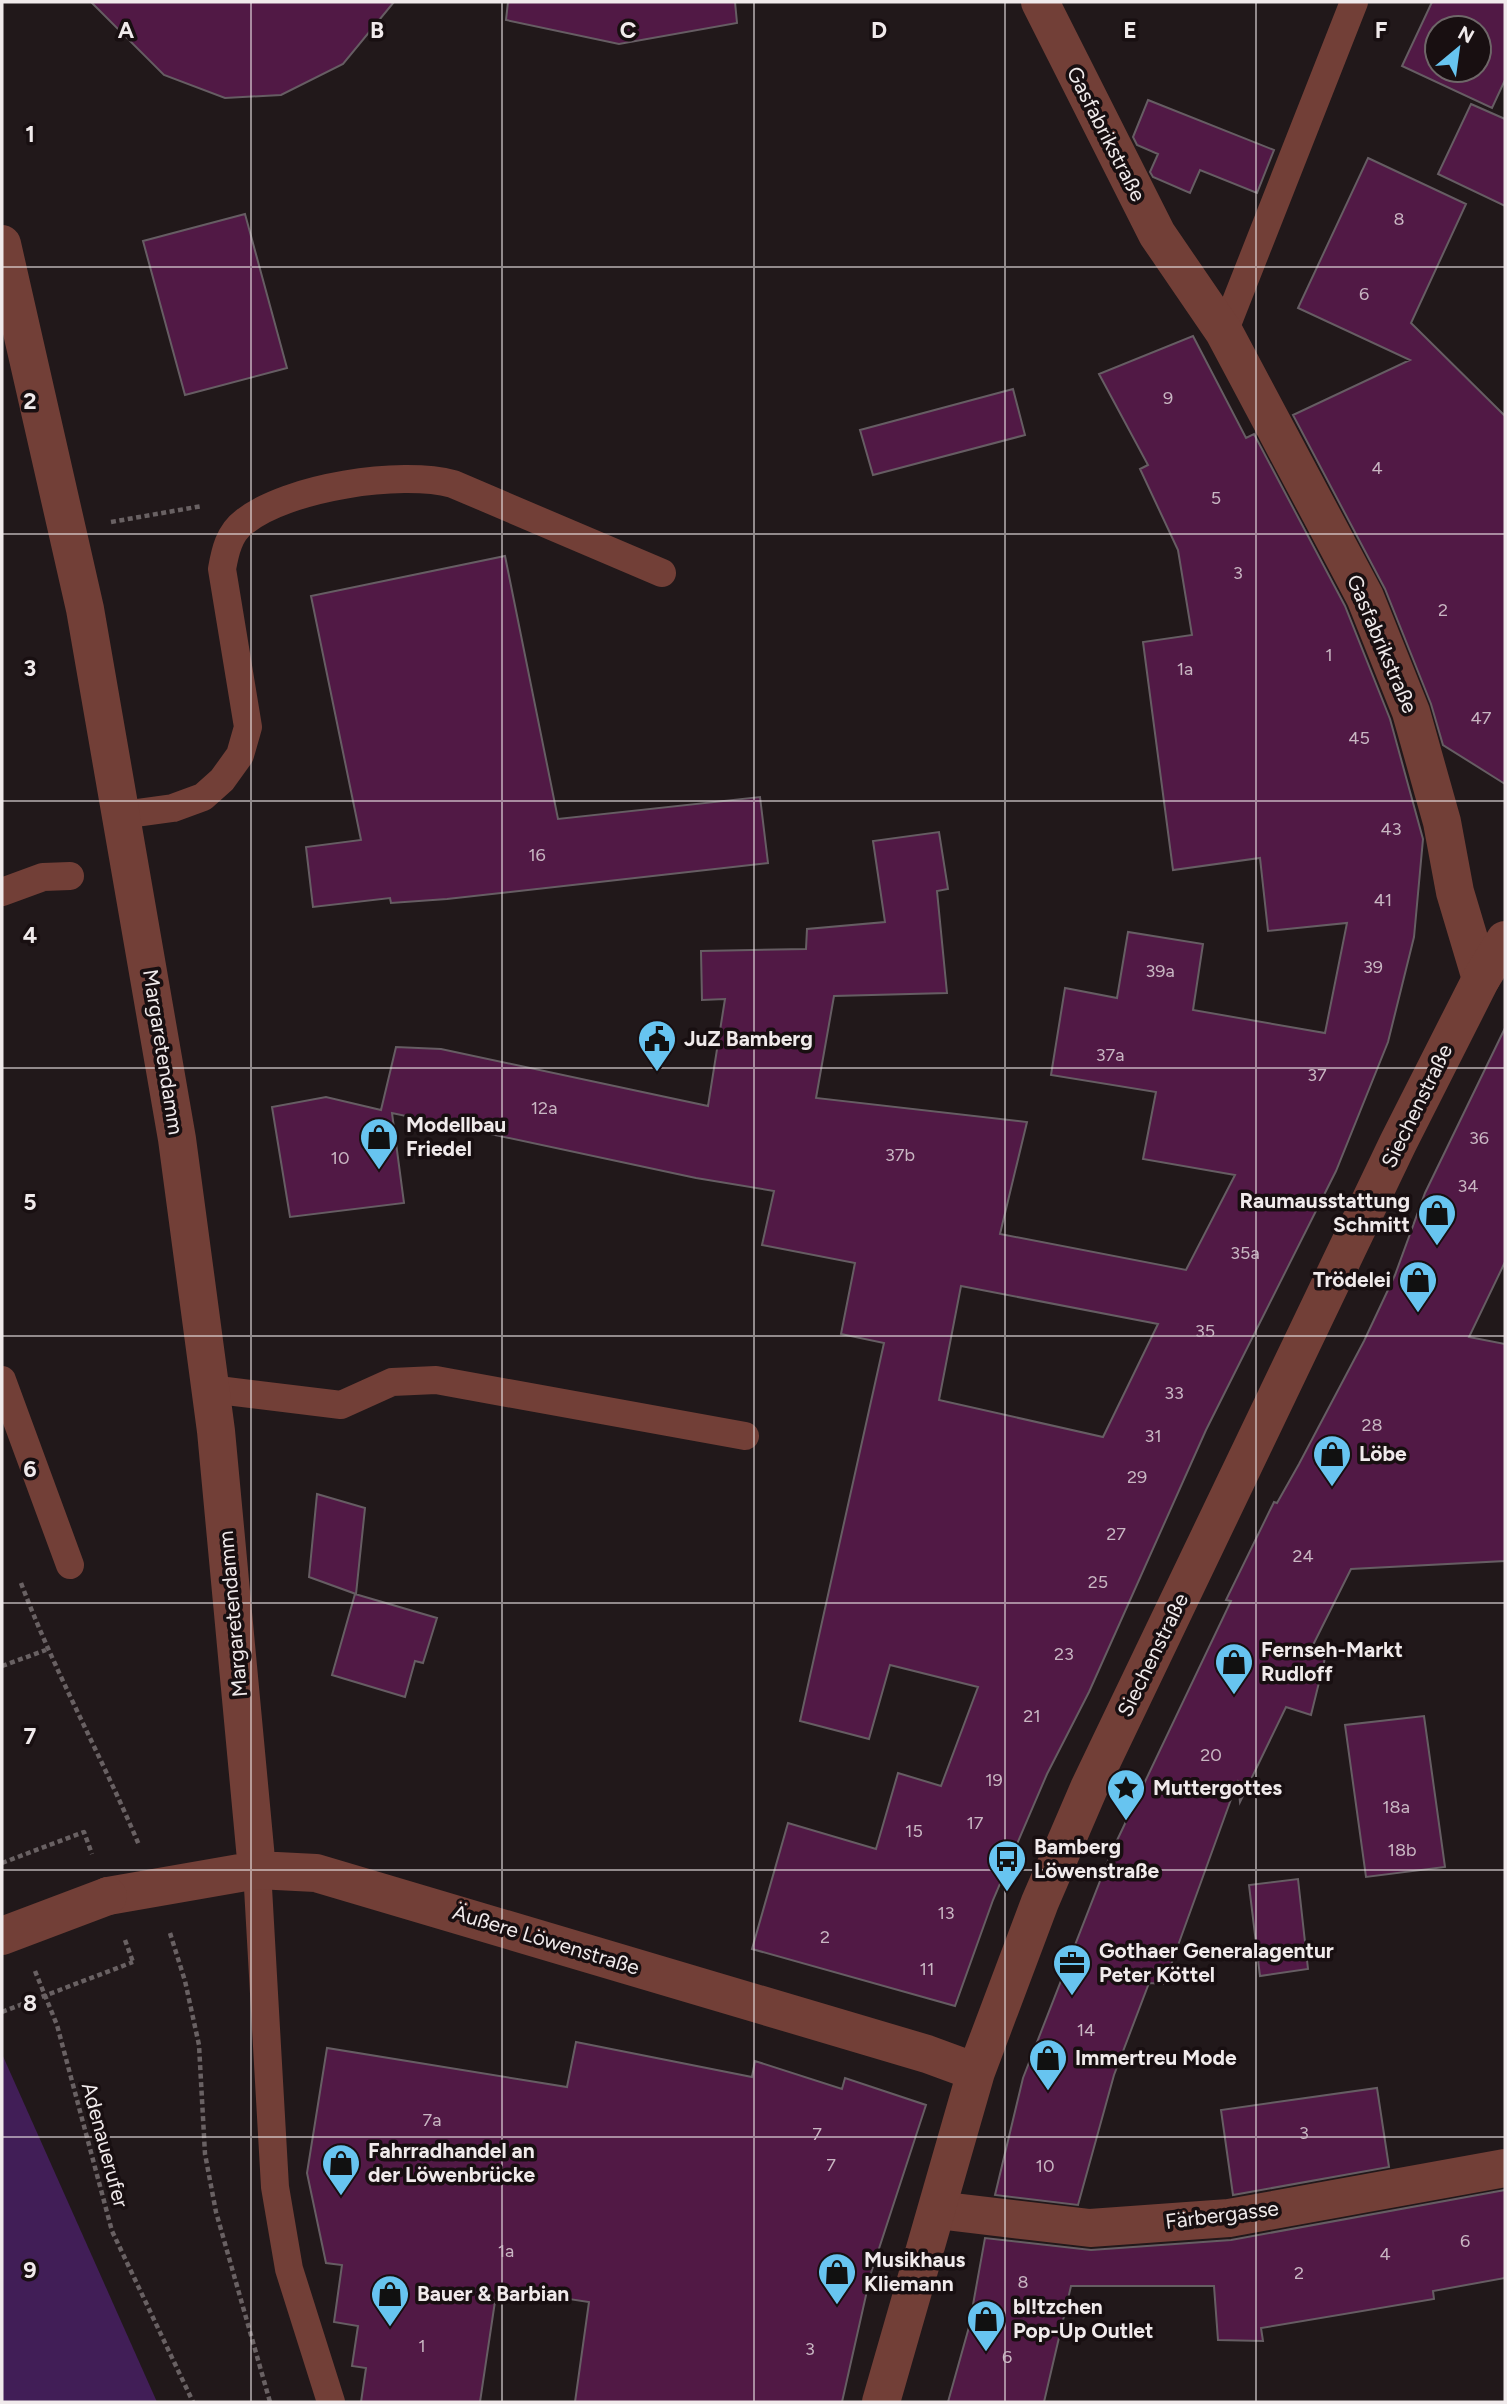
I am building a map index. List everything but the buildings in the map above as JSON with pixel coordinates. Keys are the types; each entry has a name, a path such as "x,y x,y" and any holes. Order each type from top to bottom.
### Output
{"street":[{"name":"Gasfabrikstraße","path":"1040,2 1157,234 1224,332 1366,597 1411,712 1442,822 1455,892 1481,979"},
{"name":"Margaretendamm","path":"2,244 69,530 122,815 177,1139 210,1389 257,1870"},
{"name":"Siechenstraße","path":"881,2402 976,2072 1040,1902 1089,1788 1398,1143 1481,979 1505,940"},
{"name":"Äußere Löwenstraße","path":"2,1936 108,1896 257,1870 316,1873 348,1880 927,2054 976,2072"},
{"name":"Färbergasse","path":"937,2210 1090,2228 1229,2218 1505,2168"}],"lane":[{"path":"1224,332 1354,2"},
{"path":"122,815 173,808 203,797 222,780 240,755 248,727 222,569 225,547 243,522 279,503 315,492 390,480 432,479 453,484 662,573"},
{"path":"2,892 43,877 70,876"},
{"path":"2,1380 70,1565"},
{"path":"210,1389 341,1405 393,1382 436,1380 745,1436"},
{"path":"257,1870 275,2187 289,2269 331,2402"}],"path":[{"path":"150,514 197,504"},
{"path":"22,1583 46,1650 108,1772 156,1887 185,1981 199,2045 205,2154 216,2212 270,2402"},
{"path":"2,1666 46,1650"},
{"path":"2,1863 84,1832"},
{"path":"2,2012 133,1962"},
{"name":"Adenauerufer","path":"32,1964 57,2025 112,2231 193,2402"}],"shaded area":[{"path":"2,2054 157,2402 2,2402"}],"place":[{"name":"JuZ Bamberg","path":"657,1073"},
{"name":"Modellbau Friedel","path":"379,1171"},
{"name":"Raumausstattung Schmitt","path":"1437,1247"},
{"name":"Trödelei","path":"1418,1314"},
{"name":"Löbe","path":"1332,1488"},
{"name":"Fernseh-Markt Rudloff","path":"1234,1696"},
{"name":"Muttergottes","path":"1126,1822"},
{"name":"Bamberg Löwenstraße","path":"1007,1893"},
{"name":"Gothaer Generalagentur Peter Köttel","path":"1072,1997"},
{"name":"Immertreu Mode","path":"1048,2092"},
{"name":"Fahrradhandel an der Löwenbrücke","path":"341,2197"},
{"name":"Musikhaus Kliemann","path":"837,2306"},
{"name":"Bauer & Barbian","path":"390,2328"},
{"name":"bl!tzchen Pop-Up Outlet","path":"986,2353"}]}
